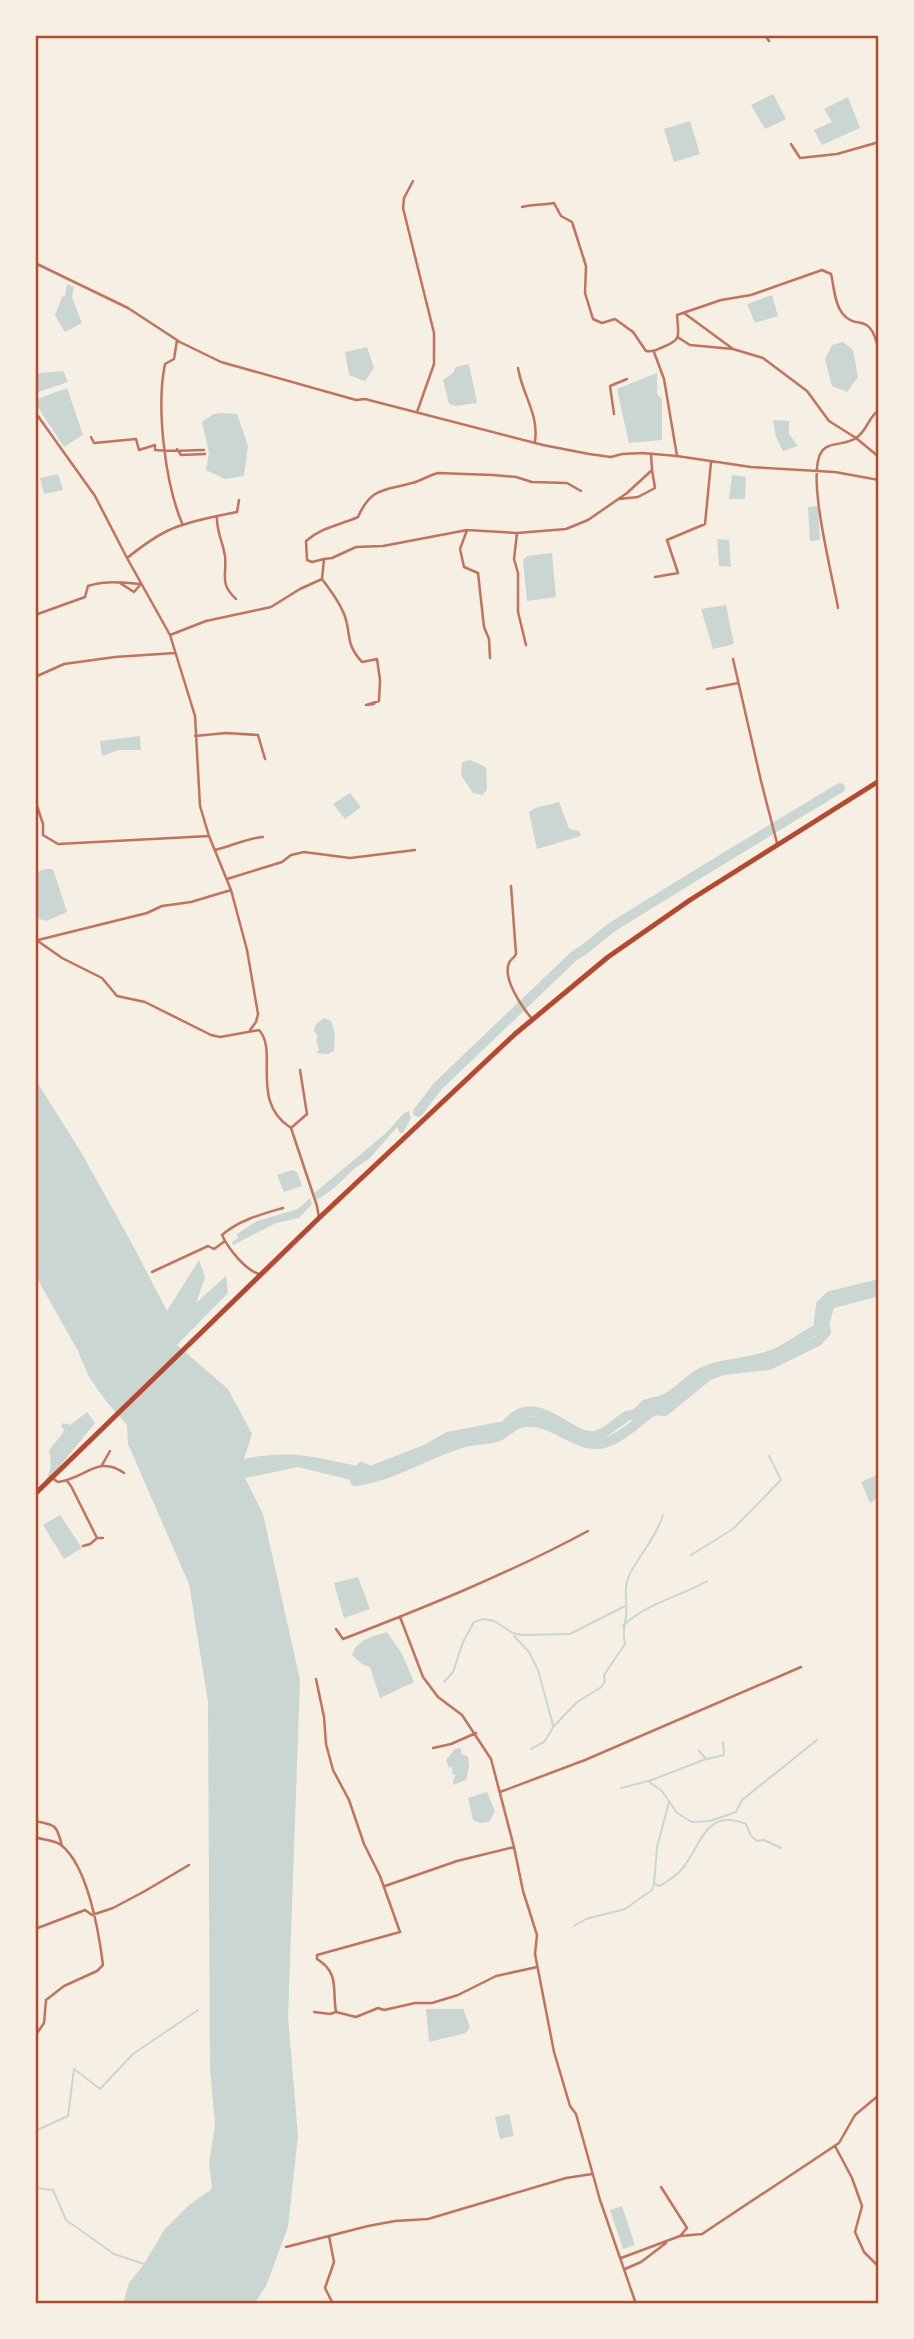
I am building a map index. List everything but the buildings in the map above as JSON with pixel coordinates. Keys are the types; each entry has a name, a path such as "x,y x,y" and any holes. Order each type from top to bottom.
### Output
{"highway":[{"path":"35,1494 319,1218 532,1019 608,957 690,900 879,781"}],"street":[{"path":"761,35 769,41"},
{"path":"791,144 800,158 837,154 879,142"},
{"path":"413,181 404,198 403,208 434,333 434,364 418,412"},
{"path":"522,207 554,203 561,216 572,222 586,266 585,293 593,319 602,323 615,319 633,332 642,348 654,352 676,343 677,315 721,300 751,295 822,270 831,274 845,316 867,324 874,330 879,351"},
{"path":"35,263 128,308 177,340 221,362 356,400 365,399 535,443 611,457 622,454 677,456 751,467 835,472 879,480"},
{"path":"684,313 733,349"},
{"path":"678,337 690,345 733,349 763,358 807,391 829,421 879,457"},
{"path":"177,340 174,359 165,364 162,381 169,477 182,523"},
{"path":"654,352 664,379 677,456"},
{"path":"518,368 520,383 537,426 535,443"},
{"path":"614,414 610,386 627,379"},
{"path":"838,608 824,542 815,471 820,453 826,447 840,445 856,438 868,426 872,415 879,410"},
{"path":"35,412 95,496 170,635 195,716 200,806 231,890 247,950 257,1003 256,1022 250,1030"},
{"path":"91,438 94,443 136,439 139,450 155,445 155,450 177,449 181,454 205,452"},
{"path":"618,499 638,497 655,488 651,454"},
{"path":"655,577 678,573 667,540 705,524 711,461"},
{"path":"581,491 567,483 438,473 371,495 358,517 330,526 306,541 307,559 312,562 332,558 356,547 430,539 467,530 517,533 566,529 588,520 652,470"},
{"path":"127,558 153,537 182,523 237,512 239,500"},
{"path":"217,516 225,558 223,576 227,592 236,600"},
{"path":"467,530 460,549 464,567 478,573 490,658"},
{"path":"517,533 514,559 518,573 517,612 526,645"},
{"path":"324,559 322,579 346,617 349,645 362,662 377,659 379,701 366,705 374,704"},
{"path":"170,635 206,621 271,607 322,579"},
{"path":"35,615 85,597 88,586 98,583 141,584"},
{"path":"120,583 134,592 141,584"},
{"path":"35,677 64,664 175,653"},
{"path":"733,659 778,845"},
{"path":"707,689 738,683"},
{"path":"195,736 226,733 258,735 265,759"},
{"path":"35,800 43,824 43,835 58,844 209,836"},
{"path":"215,850 248,838 263,837"},
{"path":"226,878 282,862 291,855 304,852 350,858 415,850"},
{"path":"511,886 516,953 508,970 516,998 532,1019"},
{"path":"36,939 231,890"},
{"path":"36,939 62,958 102,978 117,996 145,1002 211,1035 220,1037 259,1030 263,1035 267,1085 272,1107 277,1117 290,1128 319,1218"},
{"path":"290,1128 307,1114 300,1070"},
{"path":"262,1275 252,1272 222,1235 230,1227 283,1208"},
{"path":"152,1272 208,1246 214,1249 225,1241"},
{"path":"102,1465 105,1455 110,1451"},
{"path":"52,1478 58,1482 67,1481 102,1465 114,1465 124,1473"},
{"path":"67,1481 97,1538"},
{"path":"336,1629 343,1639 400,1617 568,1543 588,1531"},
{"path":"83,1546 97,1538 103,1538"},
{"path":"400,1617 423,1677 438,1696 462,1715 491,1759 523,1891 537,1935 535,1954 554,2052 636,2304"},
{"path":"500,1792 585,1760 801,1667"},
{"path":"316,1679 324,1717 326,1744 333,1770 349,1800 400,1932 317,1955 317,1959 327,1968 336,1985 336,2012"},
{"path":"433,1748 451,1744 476,1733"},
{"path":"35,1821 53,1825 59,1830 62,1846 88,1889 103,1965 97,1972 64,1986 46,2000 44,2023 37,2033"},
{"path":"35,1837 62,1846"},
{"path":"384,1886 457,1861 514,1847"},
{"path":"35,1929 85,1910 94,1914 113,1908 189,1865"},
{"path":"314,2012 336,2012 356,2017 378,2008 384,2010 415,2003 432,2003 458,1995 496,1976 537,1967"},
{"path":"621,2258 680,2236 702,2234 839,2143 855,2115 879,2095"},
{"path":"835,2146 852,2178 862,2206 855,2232 864,2252 879,2267"},
{"path":"286,2247 395,2221 428,2219 556,2180 592,2174"},
{"path":"662,2187 687,2228 680,2236"},
{"path":"329,2236 334,2262 326,2288 333,2304"},
{"path":"625,2269 641,2262 670,2240"}],"shaded area":[{"path":"773,94 786,119 765,129 751,105"},
{"path":"848,97 860,128 822,145 814,130 832,122 824,109"},
{"path":"690,121 700,154 674,162 664,129"},
{"path":"67,284 74,287 72,297 82,323 65,332 55,315 62,297 65,296"},
{"path":"772,295 778,316 755,323 747,304"},
{"path":"843,342 853,350 858,377 847,392 832,386 825,359 832,345"},
{"path":"367,347 374,368 365,381 349,375 345,352"},
{"path":"469,364 477,403 456,406 449,404 443,380 453,373 456,367"},
{"path":"63,371 68,382 35,393 35,376"},
{"path":"657,373 657,394 662,399 662,440 629,443 617,389"},
{"path":"67,388 83,435 64,447 35,400"},
{"path":"221,413 237,414 248,446 244,476 225,479 206,470 209,453 202,422"},
{"path":"773,420 789,421 789,434 798,446 783,451 776,437"},
{"path":"58,474 63,490 44,494 40,478"},
{"path":"732,475 746,477 745,499 729,499"},
{"path":"818,506 820,540 810,541 808,507"},
{"path":"717,539 729,540 731,567 719,566"},
{"path":"552,553 556,597 527,601 523,560 527,556"},
{"path":"726,605 734,644 713,649 701,609"},
{"path":"140,736 141,750 119,750 102,756 100,741"},
{"path":"470,760 486,767 487,790 482,795 473,793 461,775 462,762"},
{"path":"350,793 361,807 345,819 333,804"},
{"path":"559,802 569,829 579,831 581,836 537,849 529,812"},
{"path":"53,869 67,912 46,921 36,918 35,915 35,873"},
{"path":"324,1018 331,1021 335,1034 334,1051 328,1054 316,1053 319,1050 316,1040 318,1036 314,1030 316,1024"},
{"path":"35,1079 81,1152 167,1311 199,1260 205,1277 196,1303 226,1276 228,1293 177,1345 228,1389 252,1434 244,1459 289,1454 361,1467 355,1481 298,1467 245,1478 263,1514 300,1680 288,2017 298,2136 288,2227 266,2286 254,2304 123,2304 129,2283 164,2230 189,2205 212,2189 209,2163 215,2125 210,2067 208,1702 189,1584 128,1444 127,1425 89,1377 77,1349 35,1275"},
{"path":"409,1111 411,1118 403,1133 400,1133 397,1127 369,1159 333,1189 317,1200 312,1195 386,1133 404,1113"},
{"path":"292,1170 297,1172 302,1186 284,1192 277,1175"},
{"path":"310,1198 312,1204 299,1218 276,1223 233,1245 232,1242 238,1238 237,1234 257,1221 298,1209"},
{"path":"87,1412 95,1423 41,1489 37,1488 45,1481 49,1472 49,1451 64,1430 61,1426 63,1423 70,1425"},
{"path":"877,1475 879,1497 870,1503 861,1482"},
{"path":"60,1515 82,1548 64,1559 43,1525"},
{"path":"358,1577 370,1609 344,1618 334,1583"},
{"path":"387,1632 402,1654 414,1682 380,1698 370,1667 352,1655 362,1642"},
{"path":"461,1748 461,1754 468,1756 466,1780 453,1785 456,1775 452,1774 452,1766 449,1768 446,1760 455,1749"},
{"path":"487,1792 495,1811 489,1822 480,1823 473,1820 468,1798"},
{"path":"426,2009 463,2009 470,2027 466,2033 429,2042"},
{"path":"509,2114 514,2136 500,2139 495,2117"},
{"path":"622,2206 635,2245 623,2249 610,2210"}],"waterway":[{"path":"418,1112 438,1086 574,956 617,924 840,788"},
{"path":"879,1284 830,1296 821,1305 818,1329 790,1346 763,1358 717,1367 699,1374 670,1396 645,1405 637,1413 627,1416 600,1435 585,1435 552,1418 528,1411 517,1415 505,1426 448,1437 425,1450 371,1471 361,1467 355,1481 384,1474 465,1442 497,1437 525,1422 547,1425 588,1443 610,1441 654,1410 665,1411 709,1375 723,1370 769,1365 818,1341 826,1332 824,1324 830,1304 879,1291"},
{"path":"691,1555 733,1529 781,1480 769,1456"},
{"path":"531,1749 544,1742 554,1726 577,1702 605,1682 604,1675 625,1644 627,1581 663,1515"},
{"path":"623,1626 653,1606 707,1581"},
{"path":"444,1682 453,1672 463,1642 474,1622 484,1619 494,1621 513,1633 522,1635 570,1634 625,1606"},
{"path":"514,1636 529,1652 538,1670 553,1725"},
{"path":"621,1788 648,1781 662,1791 677,1813 692,1822 710,1821 736,1812 742,1800 817,1740"},
{"path":"707,1759 724,1755 723,1742"},
{"path":"649,1781 706,1759 699,1751"},
{"path":"574,1926 586,1919 625,1909 652,1890 657,1847 669,1802"},
{"path":"655,1884 660,1886 680,1872 706,1831 713,1824 722,1821 732,1820 746,1824 751,1836 757,1841 764,1840 781,1848"},
{"path":"35,2131 68,2116 74,2069 100,2089 133,2054 198,2010"},
{"path":"35,2188 53,2190 66,2220 114,2254 144,2264"}]}
